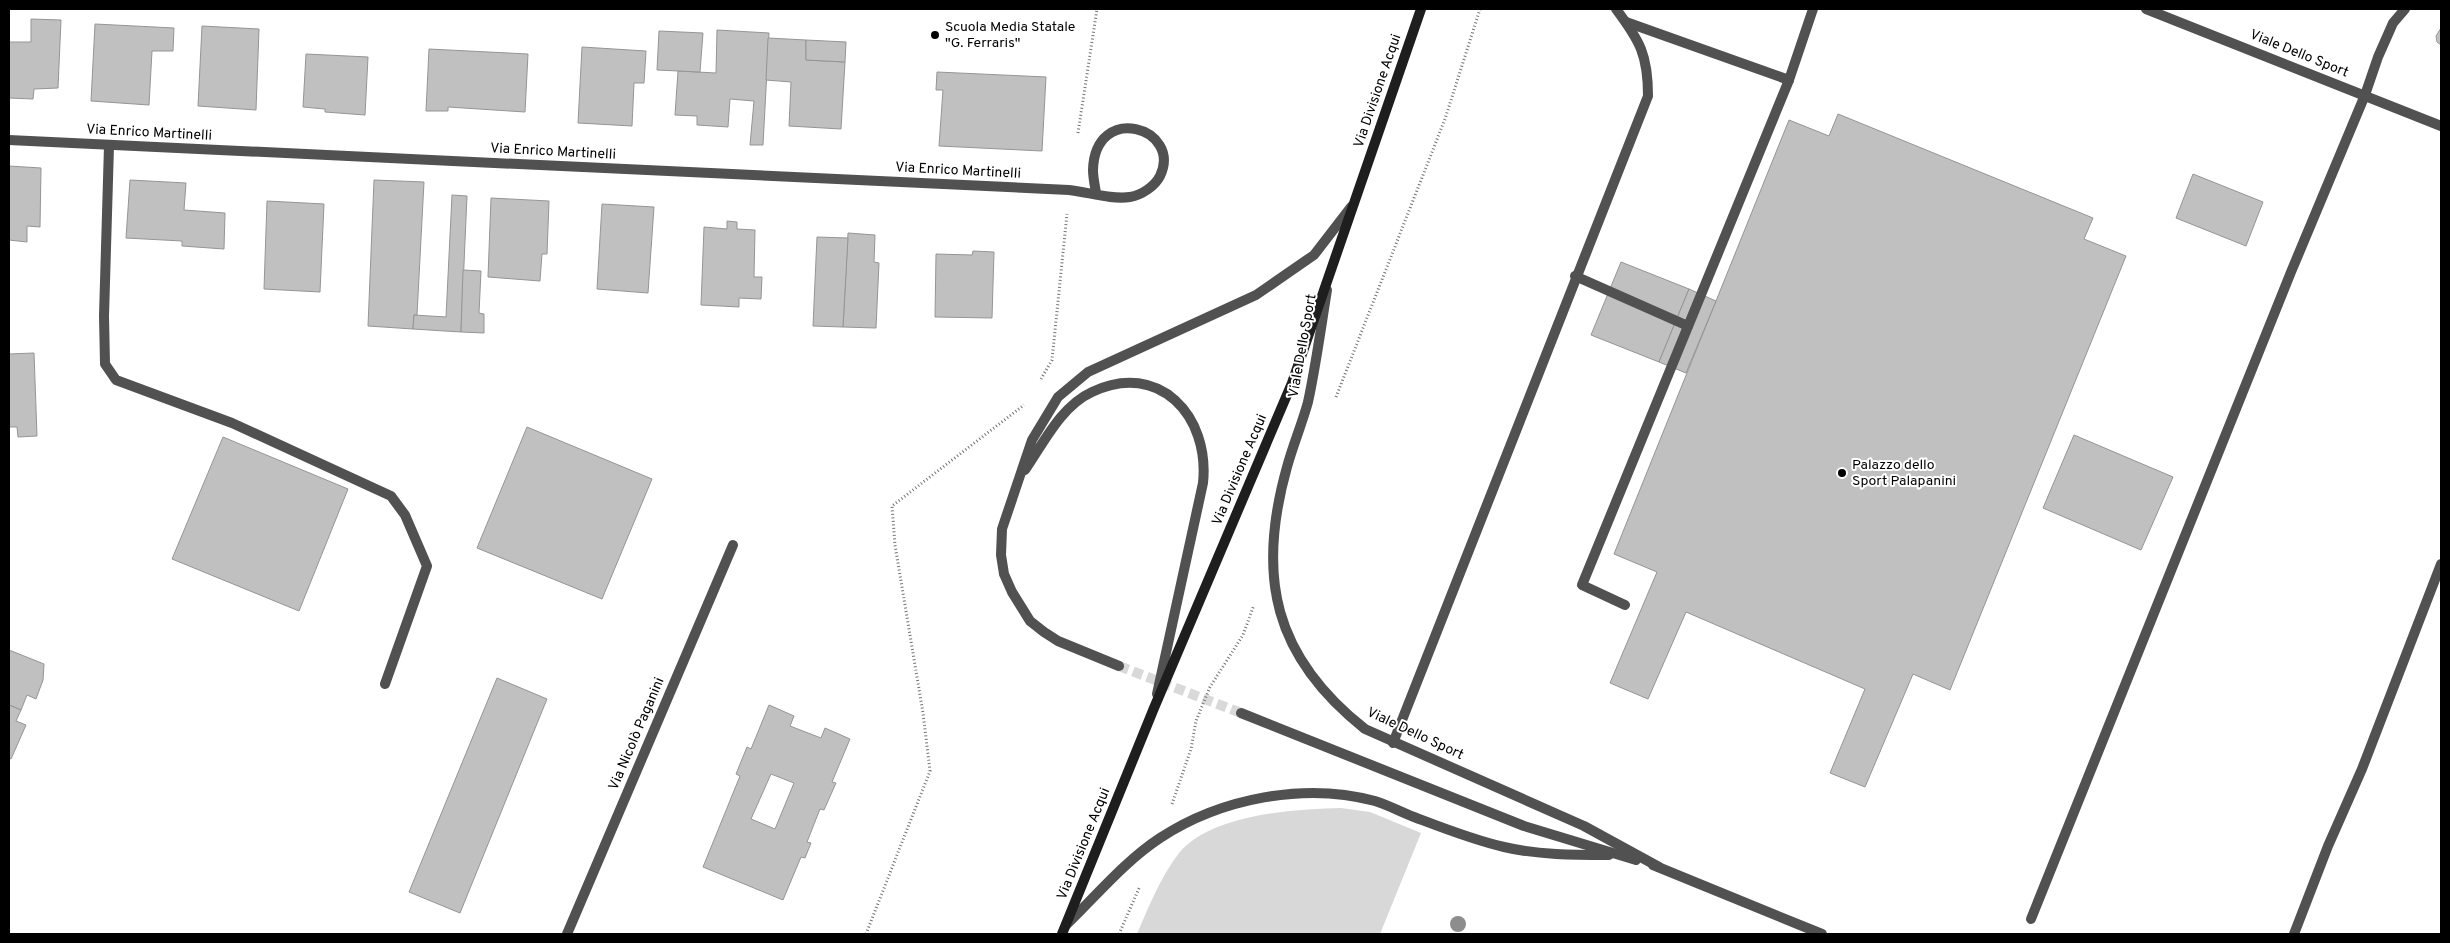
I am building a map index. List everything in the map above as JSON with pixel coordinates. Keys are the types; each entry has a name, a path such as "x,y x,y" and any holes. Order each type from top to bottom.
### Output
{"main road":[{"name":"Via Divisione Acqui","path":"1063,930 1154,708 1292,383 1330,268 1421,9"}],"street":[{"path":"1394,743 1575,276 1648,96 1648,68 1636,36 1616,9"},
{"path":"1625,605 1582,584 1789,80 1813,9"},
{"name":"Viale Dello Sport","path":"2146,9 2441,126"},
{"path":"2030,919 2393,23 2405,9"},
{"path":"1626,22 1789,80"},
{"name":"Via Enrico Martinelli","path":"9,140 1069,190 1130,197 1144,191 1157,182 1163,169 1162,154 1154,138 1143,130 1125,127 1107,135 1096,154 1093,170 1096,193"},
{"path":"109,146 104,316 105,364 116,380 232,423 391,496 405,515 427,566 385,684"},
{"path":"1119,666 1058,641 1030,621 1012,592 1004,574 1001,555 1002,529 1032,440 1058,396 1088,372 1256,295 1314,255 1351,208"},
{"name":"Viale Dello Sport","path":"1330,268 1307,403 1287,468 1278,507 1272,552 1272,574 1276,595 1298,658 1308,673 1337,707 1365,729 1584,826 1659,867"},
{"path":"1575,276 1688,326"},
{"path":"1017,481 1064,414 1092,392 1123,384 1140,384 1173,397 1190,415 1204,450 1203,483 1154,708"},
{"name":"Via Nicolò Paganini","path":"567,934 733,545"},
{"path":"2294,934 2328,846 2362,769 2441,564"},
{"name":"Viale Dello Sport","path":"1241,714 1524,826 1659,867 1822,934"},
{"name":"Viale Dello Sport","path":"1063,930 1124,868 1160,838 1199,817 1237,803 1269,795 1332,795 1375,801 1434,825 1503,847 1538,853 1619,854"}],"path":[{"path":"1076,143 1097,9"},
{"path":"1039,382 1052,360 1069,190"},
{"path":"866,934 930,771 923,713 895,545 892,506 1026,403"}],"shaded area":[{"path":"1341,808 1370,812 1421,833 1380,934 1137,934 1166,872 1179,853 1193,840 1211,830 1255,816 1278,812"}],"building":[{"path":"31,19 61,20 58,88 34,89 33,99 9,98 9,42 31,42"},
{"path":"95,24 174,28 173,51 152,51 149,105 91,101"},
{"path":"202,26 259,29 256,110 198,106"},
{"path":"2441,28 2441,45 2437,42 2436,36"},
{"path":"717,30 769,33 763,145 750,145 754,101 730,99 728,127 697,125 697,116 675,115 678,71 716,73"},
{"path":"659,31 703,33 700,72 657,70"},
{"path":"768,38 806,40 806,60 845,62 841,129 789,126 791,82 766,80"},
{"path":"806,40 846,42 845,62 806,60"},
{"path":"582,47 646,51 644,83 634,83 632,126 578,123"},
{"path":"429,49 528,54 525,112 448,107 448,111 426,111"},
{"path":"306,54 368,57 365,115 325,112 325,109 303,107"},
{"path":"937,72 1046,77 1042,151 939,146 943,90 936,90"},
{"name":"Palazzo dello Sport Palapanini","path":"1838,114 2093,218 2084,239 2126,256 1950,690 1913,674 1865,787 1830,773 1865,689 1686,612 1648,699 1610,683 1657,572 1614,554 1789,120 1829,136"},
{"path":"9,166 41,168 40,227 27,226 27,242 9,240"},
{"path":"2193,174 2263,202 2246,246 2176,218"},
{"path":"130,180 186,183 184,210 225,213 224,249 182,246 182,241 126,238"},
{"path":"374,180 424,182 417,315 414,315 413,329 368,326"},
{"path":"452,195 467,196 461,332 413,329 414,315 446,317"},
{"path":"491,198 549,201 547,254 542,254 540,281 488,277"},
{"path":"267,201 324,204 320,292 264,289"},
{"path":"602,204 654,207 648,293 597,289"},
{"path":"727,221 737,222 737,229 755,230 754,277 762,277 761,299 739,298 739,307 701,305 704,227 727,229"},
{"path":"848,233 875,235 874,262 879,263 876,328 843,327"},
{"path":"817,237 848,238 843,327 813,326"},
{"path":"973,251 994,252 992,318 935,317 936,254 972,255"},
{"path":"1621,262 1689,289 1659,362 1591,335"},
{"path":"463,270 481,271 479,313 484,314 484,333 461,332"},
{"path":"1689,289 1716,301 1686,373 1659,362"},
{"path":"34,353 37,436 18,437 17,427 9,427 9,354"},
{"path":"527,427 652,479 602,599 477,548"},
{"path":"2074,435 2173,477 2141,550 2043,508"},
{"path":"223,437 348,489 299,611 172,559"},
{"path":"9,650 44,664 43,680 36,699 27,695 21,710 9,705"},
{"path":"497,678 547,699 460,913 409,892"},
{"path":"9,705 21,710 16,721 26,725 11,759 9,758"},
{"path":"769,705 794,716 790,726 821,738 825,728 850,739 832,782 836,783 824,810 820,809 807,842 811,843 805,858 801,857 783,900 703,867 740,776 736,774 747,747 751,749","holes":["771,774 794,783 775,829 751,819"]}],"tunnel":[{"path":"1119,666 1241,713"}],"place":[{"name":"Scuola Media Statale \"G. Ferraris\"","path":"935,35"},
{"name":"Palazzo dello Sport Palapanini","path":"1842,473"}]}
